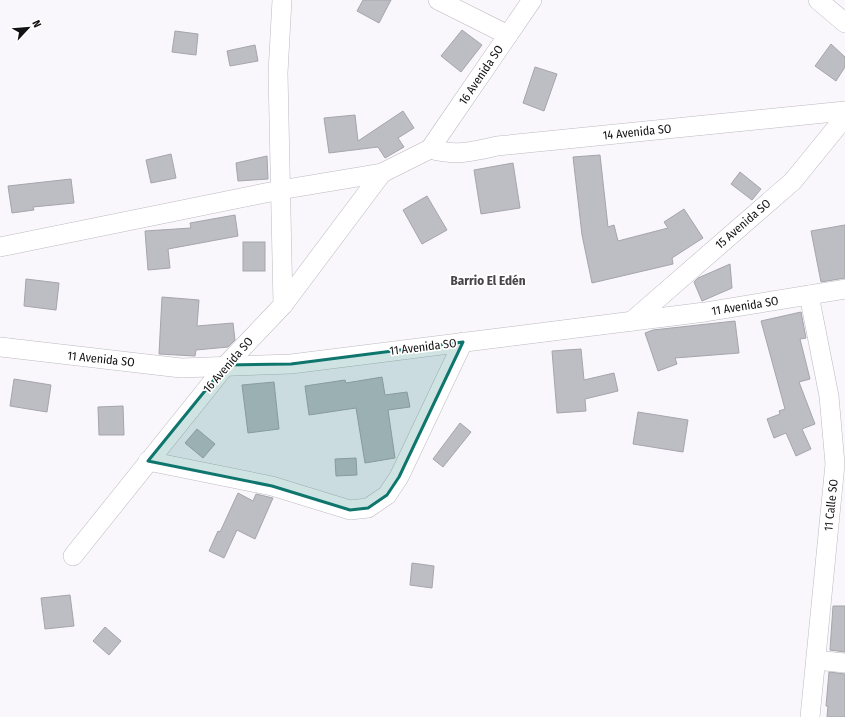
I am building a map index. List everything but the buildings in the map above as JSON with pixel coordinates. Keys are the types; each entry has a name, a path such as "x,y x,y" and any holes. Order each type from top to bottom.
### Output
{"street":[{"path":"282,0 278,74 283,305"},
{"path":"438,0 508,35"},
{"name":"16 Avenida SO","path":"430,149 532,0"},
{"path":"818,0 845,23"},
{"name":"14 Avenida SO","path":"430,149 447,154 467,154 497,146 845,111"},
{"name":"15 Avenida SO","path":"632,321 793,181 845,117"},
{"path":"0,247 280,190 382,173 430,149"},
{"name":"16 Avenida SO","path":"73,556 226,365 283,305 382,173"},
{"name":"11 Avenida SO","path":"0,347 181,368 226,365 291,364 705,312 845,289"},
{"name":"11 Calle SO","path":"809,295 830,404 835,464 837,515 816,660 810,717"},
{"path":"148,461 272,486 350,510 368,508 387,495 399,477 463,342"},
{"path":"816,660 845,664"}],"highlighted area":[{"path":"463,342 399,477 387,495 368,508 350,510 272,486 148,461 226,365 291,364"}],"district":[{"name":"Barrio El Edén","path":"488,280"}]}
